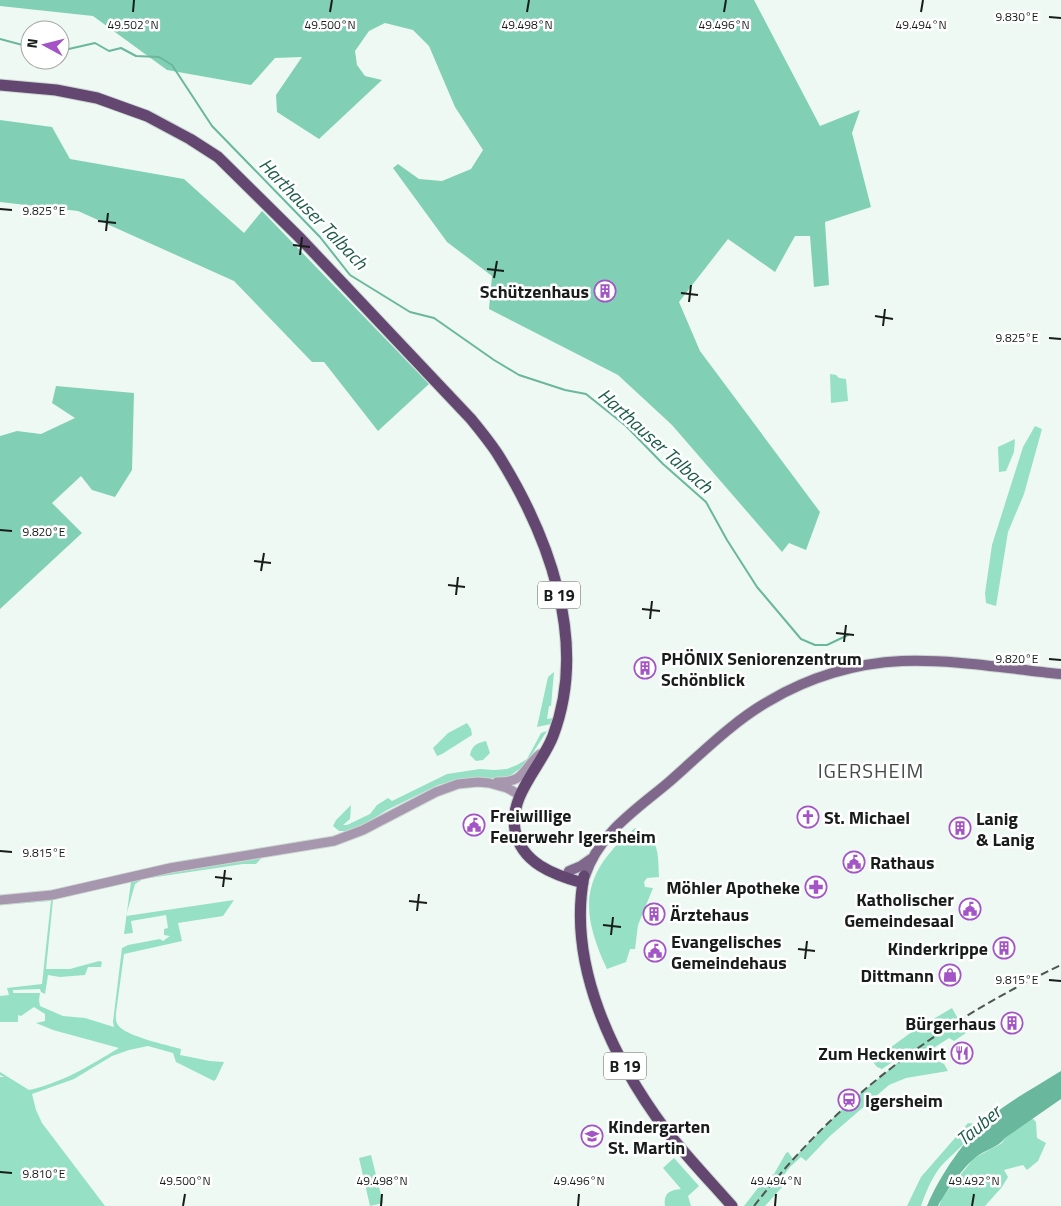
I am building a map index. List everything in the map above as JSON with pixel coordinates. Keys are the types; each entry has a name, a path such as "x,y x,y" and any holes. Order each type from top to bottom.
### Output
{"main road":[{"name":"B 19","path":"0,85 56,90 96,98 147,116 190,139 218,157 301,239 471,419 496,452 538,529 558,588 565,630 567,666 560,716 546,749 521,793 515,816 518,842 532,860 541,866 554,873 584,879 581,894 580,925 582,944 595,997 608,1031 628,1072 665,1128 732,1206"},
{"path":"541,866 569,871 584,879 592,858 603,840 616,826 752,712 793,688 820,677 862,666 903,661 928,661 1061,674"},
{"path":"569,871 581,866 592,858"}],"street":[{"path":"482,783 487,781 507,782 518,779 546,749"},
{"path":"507,782 521,793"},
{"path":"0,900 52,895 170,868 334,841 358,832 436,792 458,784 482,783 498,785 521,793"}],"shaded area":[{"path":"0,0 754,0 820,126 860,110 852,133 871,207 825,222 829,285 814,287 810,236 795,236 775,272 728,239 679,302 700,351 820,512 806,550 789,543 782,552 672,425 618,375 489,309 492,276 447,242 393,168 398,164 419,179 442,181 471,169 483,150 455,107 429,46 413,30 385,23 369,31 355,51 357,65 365,76 382,80 319,139 277,112 276,95 302,57 275,58 251,85 167,70 93,16 0,6"},
{"path":"0,120 52,127 70,159 184,179 244,233 262,211 429,384 378,431 324,362 312,362 234,281 78,211 0,202"},
{"path":"830,374 846,379 848,401 831,403"},
{"path":"56,386 134,393 132,470 115,497 92,490 81,476 52,503 82,533 0,609 0,436 17,431 41,434 75,418 52,403"},
{"path":"1035,426 1042,429 1024,494 1008,532 996,606 986,603 985,593 992,545 1023,447"},
{"path":"1015,439 1014,452 1006,471 999,472 998,447"},
{"path":"554,672 551,706 549,706 547,719 553,718 551,724 537,727 548,677"},
{"path":"467,723 472,735 437,756 433,748 448,733"},
{"path":"547,731 525,765 507,778 465,778 438,785 387,810 365,824 346,831 339,831 333,826 336,820 351,805 350,819 343,825 347,825 370,814 377,805 388,798 392,801 447,774 480,769 507,769 517,765 527,759 541,733"},
{"path":"486,741 490,753 483,760 476,761 470,755 472,749"},
{"path":"635,828 649,836 656,847 659,877 647,878 644,882 645,887 653,888 638,925 635,949 630,949 626,962 607,969 592,927 589,909 590,892 595,876 604,860 617,844"},
{"path":"268,851 256,864 243,864 143,879 135,884 127,913 131,882 53,900 46,969 70,969 99,961 102,962 101,967 88,967 85,975 60,977 48,975 45,994 40,989 13,990 13,993 40,993 40,1006 63,1016 85,1018 114,1027 122,948 128,945 160,939 163,941 170,936 164,935 164,929 168,928 166,915 131,921 133,933 124,934 126,916 234,900 223,916 178,923 182,941 124,954 116,1013 118,1025 129,1033 181,1049 180,1055 224,1062 214,1081 176,1062 173,1053 148,1046 112,1056 74,1079 32,1094 42,1123 105,1206 0,1206 0,1077 4,1077 0,1075 0,1072 29,1090 65,1078 119,1048 53,1030 36,1023 45,1021 45,1014 34,1007 21,1016 18,1015 18,1022 0,1022 0,996 9,995 7,988 42,984 51,901 0,905 0,900"},
{"path":"952,1008 966,1033 954,1041 949,1038 932,1049 938,1061 944,1064 948,1071 906,1078 889,1085 830,1136 806,1161 801,1157 790,1167 780,1180 784,1185 765,1206 744,1206 765,1179 774,1174 786,1153 788,1152 793,1159 843,1108 902,1059 900,1057 882,1069 877,1067 872,1061 913,1031"},
{"path":"1061,1071 1061,1099 999,1144 976,1157 955,1180 938,1206 927,1206 938,1183 962,1147 980,1126 1006,1105"},
{"path":"1032,1118 1036,1122 1037,1138 1046,1143 1038,1161 1027,1170 1023,1165 1004,1170 1008,1177 1002,1187 985,1206 939,1206 942,1198 974,1158 1002,1143 1005,1138"},
{"path":"968,1123 975,1124 974,1130 966,1142 938,1170 928,1187 921,1206 907,1206 921,1177"},
{"path":"371,1155 383,1203 370,1206 359,1158"},
{"path":"674,1158 699,1186 688,1196 691,1206 665,1206 666,1195 674,1190 681,1189 663,1168"}],"waterway":[{"name":"Harthauser Talbach","path":"0,39 20,44"},
{"name":"Harthauser Talbach","path":"70,49 95,43 109,51 121,48 136,56 159,57 172,65 212,126 320,237 350,275 410,312 434,318 519,375 565,390 586,394 626,426 663,464 706,502 727,540 757,587 801,639 815,645 827,645 848,635"}],"railway":[{"path":"754,1206 820,1131 856,1097 893,1067 932,1038 973,1012 1061,965"}],"place":[{"name":"Schützenhaus","path":"605,291"},
{"name":"PHÖNIX Seniorenzentrum Schönblick","path":"645,668"},
{"name":"St. Michael","path":"808,817"},
{"name":"Freiwillige Feuerwehr Igersheim","path":"474,825"},
{"name":"Lanig & Lanig","path":"960,828"},
{"name":"Rathaus","path":"854,862"},
{"name":"Möhler Apotheke","path":"816,887"},
{"name":"Katholischer Gemeindesaal","path":"970,909"},
{"name":"Ärztehaus","path":"654,914"},
{"name":"Kinderkrippe","path":"1004,948"},
{"name":"Evangelisches Gemeindehaus","path":"655,951"},
{"name":"Dittmann","path":"950,975"},
{"name":"Bürgerhaus","path":"1012,1023"},
{"name":"Zum Heckenwirt","path":"962,1053"},
{"name":"Igersheim","path":"849,1100"},
{"name":"Kindergarten St. Martin","path":"592,1136"}],"district":[{"name":"IGERSHEIM","path":"871,770"}],"water label":[{"name":"Tauber","path":"978,1125"}]}
